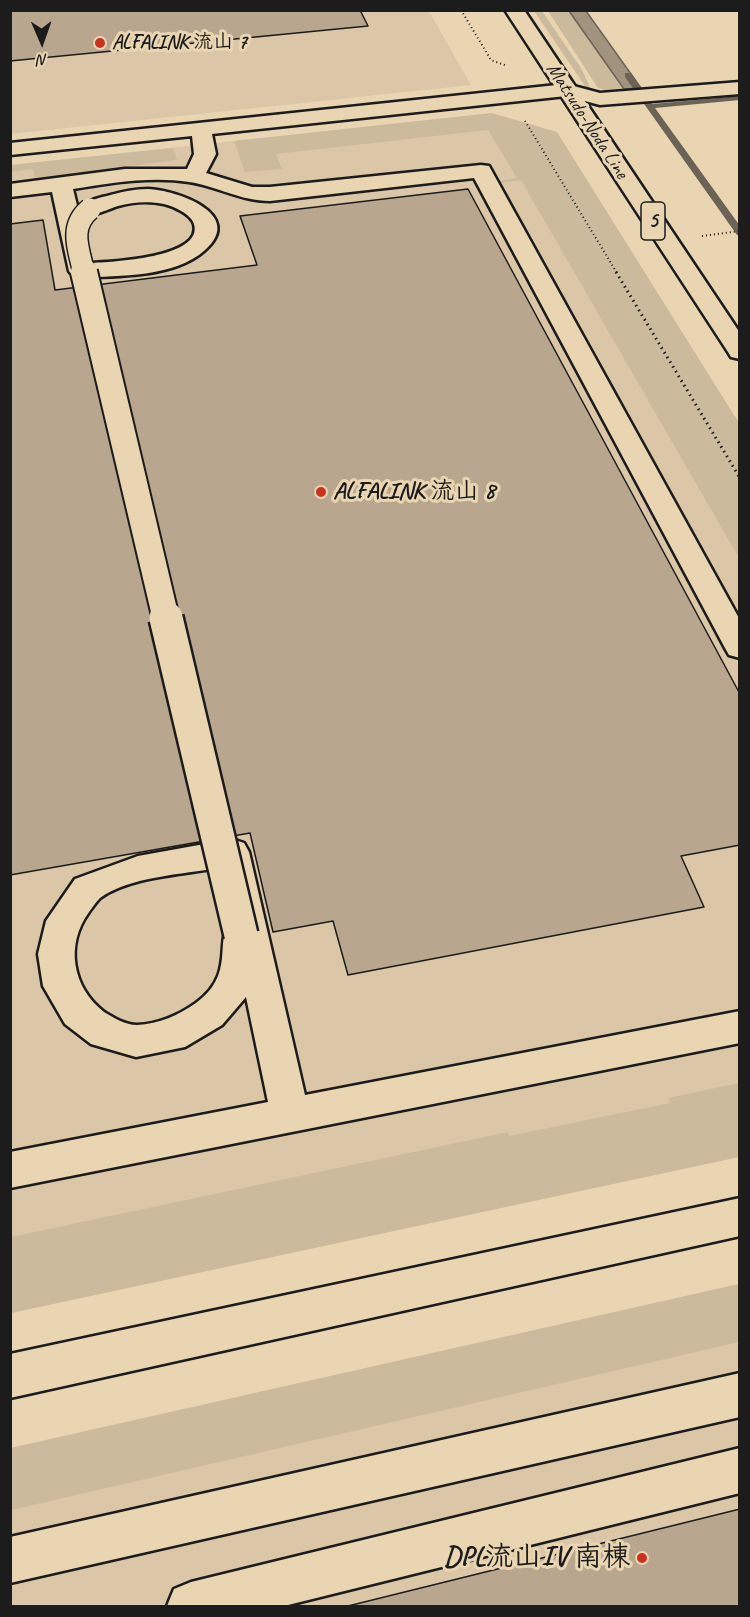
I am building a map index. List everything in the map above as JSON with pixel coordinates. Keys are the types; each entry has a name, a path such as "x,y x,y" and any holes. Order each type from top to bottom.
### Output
{"street":[{"name":"Matsudo-Noda Line","path":"514,10 740,352"},
{"path":"10,149 566,90 600,99 740,88"},
{"path":"193,176 204,161 207,150 200,128"},
{"path":"10,191 60,186 133,174 171,173 193,176 250,194 270,194 481,171 740,648"},
{"path":"60,186 81,271 162,262 182,255 197,245 205,234 206,223 200,213 187,204 170,198 128,197 90,209 79,218 75,228 76,239 241,935 244,955 238,978 224,1001 198,1023 164,1037 128,1041 93,1034 64,1018 44,995 36,968 40,939 54,914 88,888 160,864 232,852 290,1115"},
{"path":"10,1170 740,1027"},
{"path":"10,1376 740,1217"},
{"path":"10,1560 740,1395"},
{"path":"190,1606 740,1470"}],"path":[{"path":"461,10 491,60 507,66"},
{"path":"525,120 740,478"},
{"path":"702,236 740,231"}],"shaded area":[{"path":"10,11 429,11 471,85 11,134"},
{"path":"534,11 542,11 581,68 591,89 589,92"},
{"path":"548,11 569,11 624,89 608,91 598,88"},
{"path":"569,11 586,11 641,88 624,89"},
{"path":"492,113 557,132 739,423 739,558 521,180 501,183 500,181 517,178 488,130 276,154 282,169 245,172 234,141"},
{"path":"468,116 496,124 739,535 739,1157 11,1313 10,165"},
{"path":"173,148 177,160 35,179 33,169 11,172 11,165"},
{"path":"739,1083 739,1157 11,1313 11,1237 508,1132 509,1136 670,1103 668,1098"},
{"path":"739,1284 739,1606 11,1606 10,1448"},
{"path":"739,1284 739,1342 11,1510 11,1448"}],"building":[{"name":"ALFALINK 流山 7","path":"10,10 360,10 368,26 10,61"},
{"name":"ALFALINK 流山 8","path":"468,189 740,694 740,845 681,856 704,907 348,975 333,921 273,932 250,833 10,875 10,224 43,220 55,290 257,265 240,216"},
{"name":"DPL流山IV 南棟","path":"740,1509 740,1606 348,1606"}],"waterway":[{"path":"628,75 740,233"},
{"path":"652,106 740,98"}],"place":[{"name":"ALFALINK 流山 7","path":"100,43"},
{"name":"ALFALINK 流山 8","path":"321,492"},
{"name":"DPL流山IV 南棟","path":"642,1558"}]}
